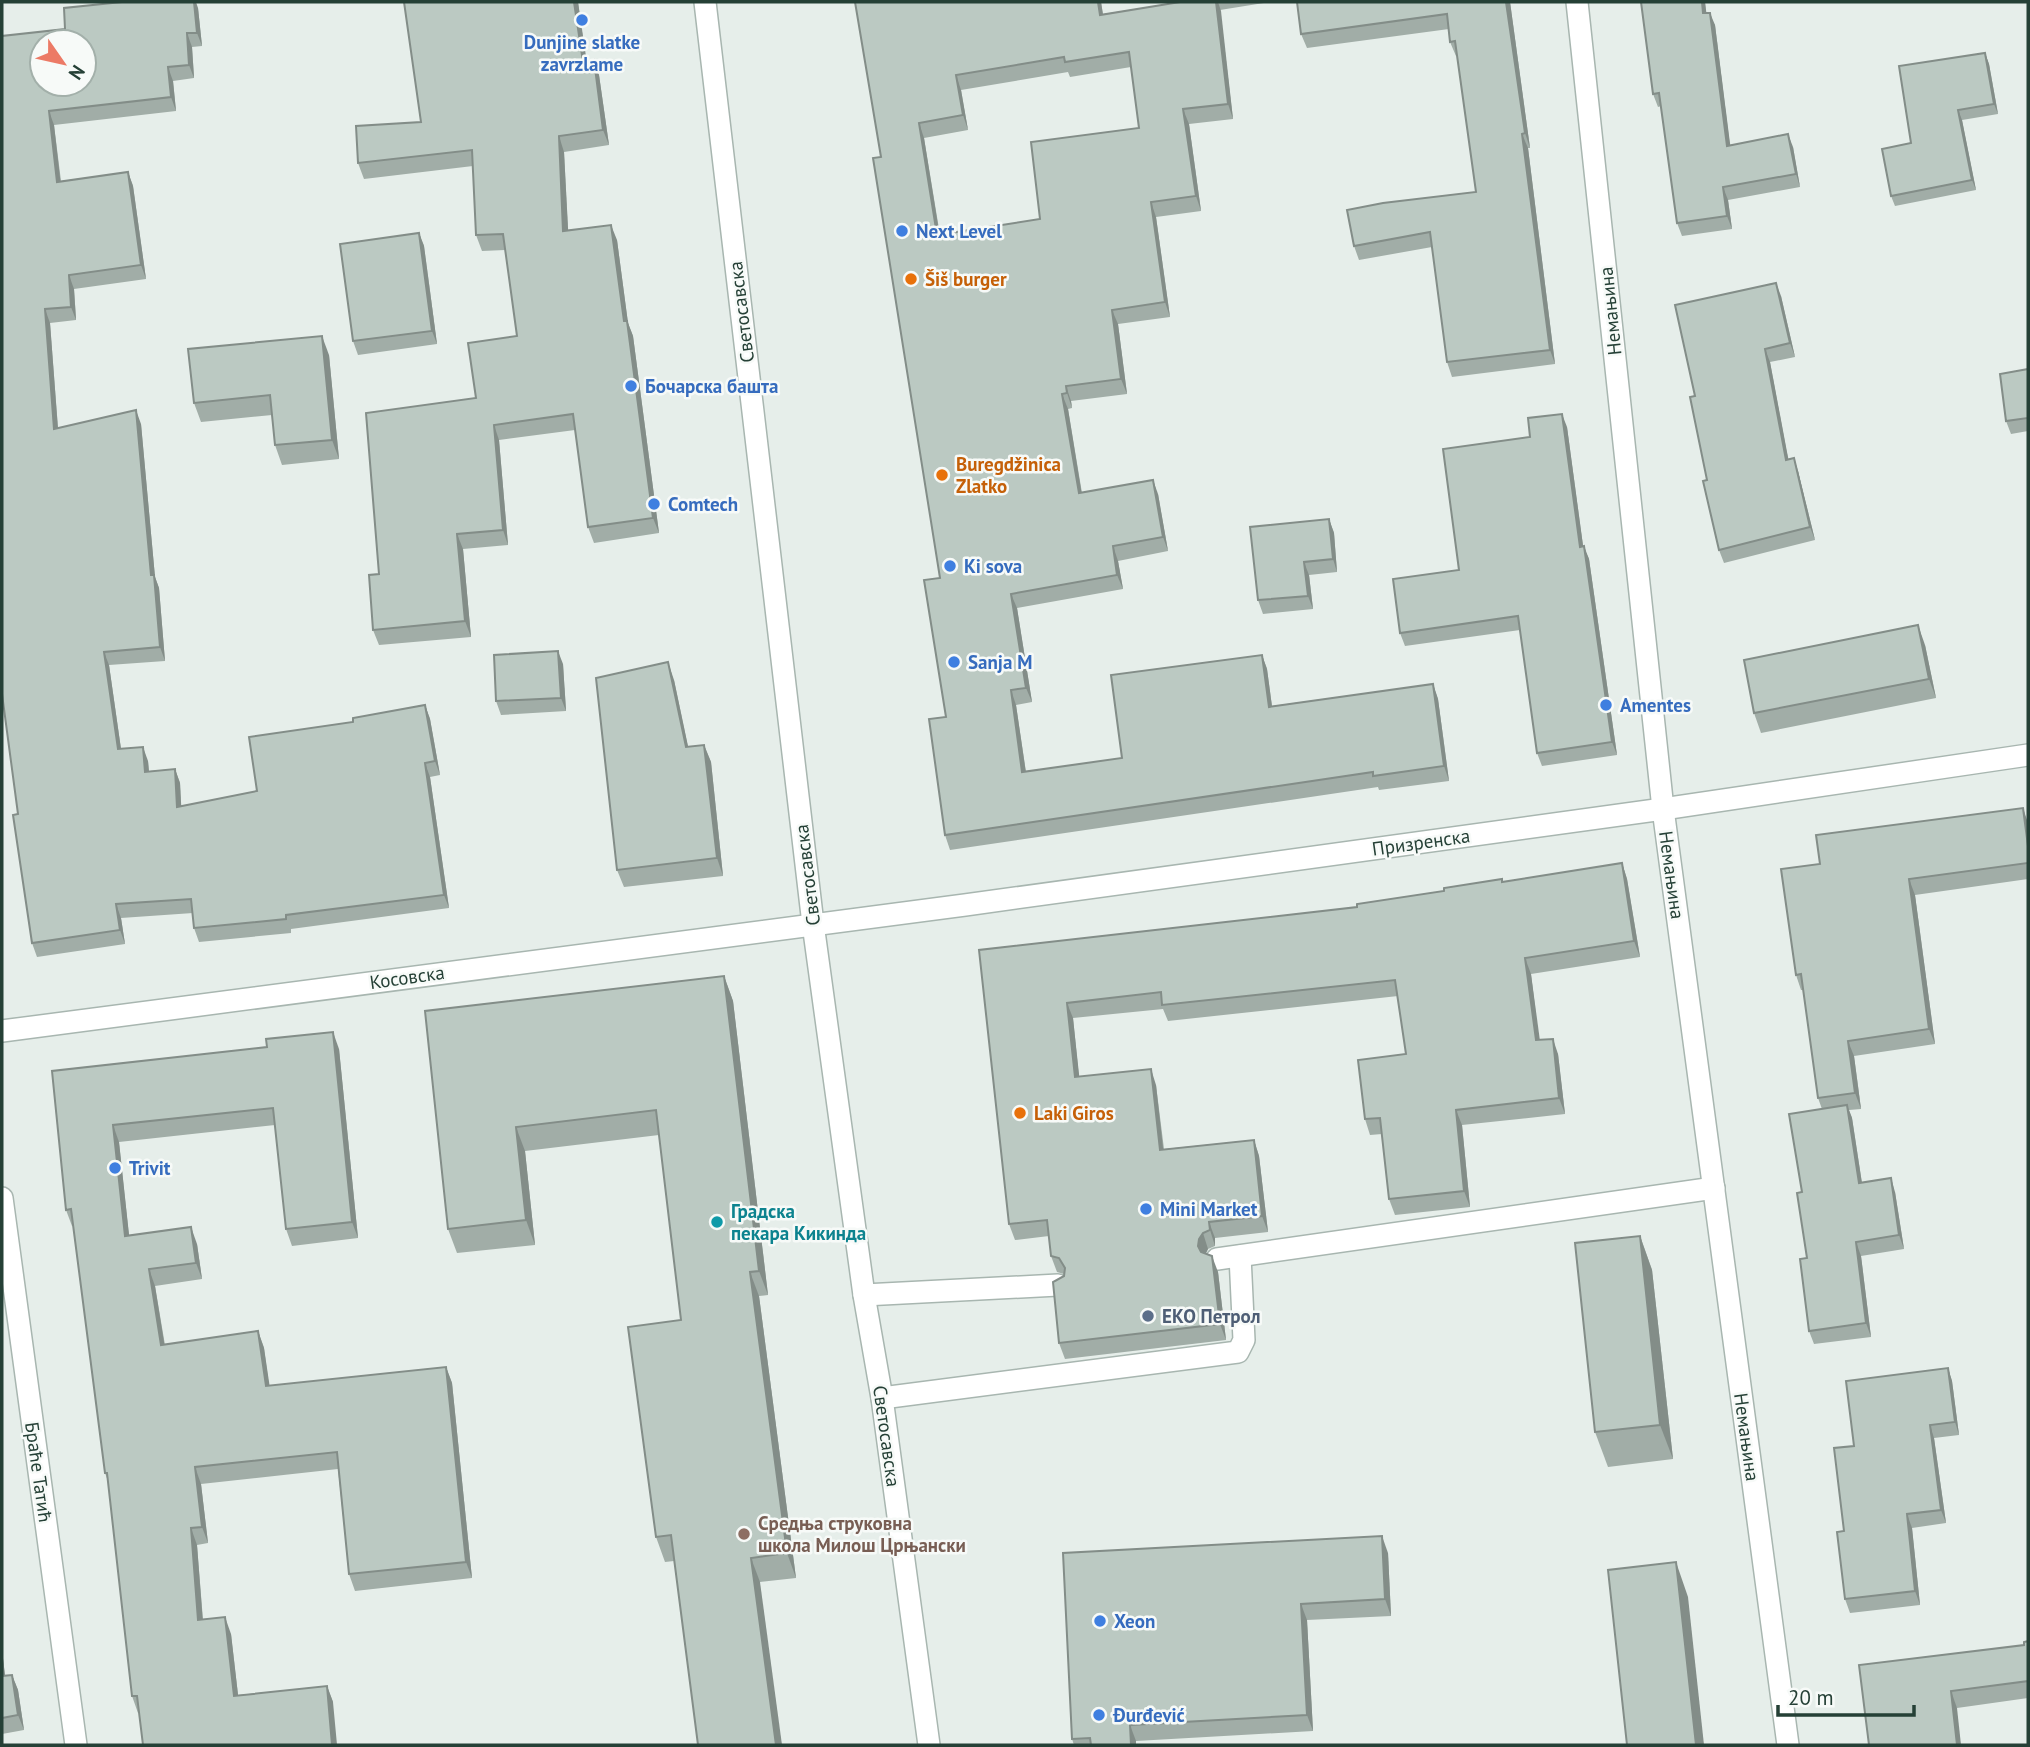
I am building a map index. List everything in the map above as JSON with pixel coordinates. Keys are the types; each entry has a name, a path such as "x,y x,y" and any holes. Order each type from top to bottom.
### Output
{"street":[{"name":"Светосавска","path":"705,2 813,924 929,1745"},
{"name":"Немањина","path":"1577,2 1663,809 1788,1745"},
{"name":"Призренска","path":"813,924 1663,809 2028,755"},
{"name":"Косовска","path":"2,1031 813,924"},
{"path":"1217,1259 1714,1188"},
{"name":"Браће Татић","path":"2,1198 76,1745"},
{"path":"882,1398 1238,1352 1244,1340 1240,1256"},
{"path":"864,1295 1058,1285"}],"building":[{"path":"122,2 194,2 197,33 187,33 189,65 168,67 171,97 49,111 57,182 128,172 141,265 69,275 71,307 45,309 54,429 136,410 160,647 104,652 118,749 143,747 145,772 175,769 177,807 257,791 249,737 353,722 353,718 425,705 435,761 425,763 444,895 286,915 286,919 194,928 191,899 116,904 120,930 32,943 13,815 18,814 2,694 2,36 28,33 28,98 98,98 98,28 65,28 64,8"},
{"path":"404,2 574,2 583,62 594,60 603,130 559,136 563,231 611,225 624,321 627,321 653,518 588,527 573,414 494,425 503,530 457,534 465,621 373,630 369,575 379,574 366,413 476,398 468,343 517,336 503,234 476,235 472,150 358,163 356,126 421,122"},
{"path":"855,2 1098,2 1100,15 1180,2 1216,2 1228,104 1183,109 1196,196 1151,202 1165,302 1112,310 1121,379 1066,386 1067,393 1062,394 1079,493 1153,480 1163,537 1113,546 1117,575 1011,594 1026,688 1011,690 1022,772 1122,758 1111,675 1262,655 1269,707 1433,684 1444,766 1373,776 1373,772 945,835 929,719 946,717 924,580 940,578 873,158 881,157","holes":["1129,52 1139,128 1031,142 1040,219 937,235 919,123 963,115 956,75 1064,57 1065,62"]},
{"path":"1297,2 1506,2 1525,133 1522,134 1550,350 1447,362 1430,232 1354,246 1347,210 1476,192 1455,41 1450,42 1447,14 1301,34"},
{"path":"1641,2 1702,2 1703,13 1710,13 1727,146 1788,134 1796,174 1723,187 1727,216 1677,223 1659,93 1653,94"},
{"path":"1985,53 1994,104 1958,110 1972,180 1891,196 1882,149 1911,143 1899,66"},
{"path":"419,233 432,331 353,341 340,244"},
{"path":"1776,283 1790,343 1765,349 1786,460 1794,458 1810,527 1719,550 1703,481 1707,480 1690,397 1695,396 1675,305"},
{"path":"322,336 332,440 275,445 270,395 194,403 188,349"},
{"path":"2028,369 2028,418 2006,421 2000,374"},
{"path":"1562,414 1580,547 1584,546 1612,742 1537,753 1518,616 1400,633 1393,579 1459,570 1443,449 1530,437 1528,418"},
{"path":"1329,519 1333,559 1304,562 1308,596 1258,600 1250,527"},
{"path":"1918,625 1929,679 1754,713 1744,660"},
{"path":"558,651 561,698 496,701 494,655"},
{"path":"668,662 686,747 704,745 717,858 617,870 596,678"},
{"path":"2023,808 2028,863 1909,879 1929,1029 1848,1041 1855,1093 1818,1098 1801,974 1796,975 1781,869 1820,864 1816,835"},
{"path":"1622,863 1634,941 1525,958 1536,1040 1553,1039 1559,1098 1456,1110 1464,1191 1389,1199 1380,1118 1365,1119 1358,1060 1406,1054 1395,980 1162,1005 1161,992 1067,1003 1075,1077 1151,1069 1160,1150 1254,1140 1262,1216 1209,1222 1210,1230 1203,1233 1199,1239 1201,1252 1212,1256 1220,1324 1059,1343 1053,1282 1064,1276 1065,1268 1059,1258 1051,1256 1047,1220 1009,1224 979,950 1357,907 1357,904 1444,891 1444,888 1502,879 1502,882"},
{"path":"724,976 759,1271 750,1272 787,1553 751,1558 776,1745 698,1745 671,1535 656,1537 628,1327 681,1320 656,1110 516,1127 526,1220 448,1229 425,1011"},
{"path":"333,1032 352,1222 286,1229 273,1108 113,1125 125,1236 191,1227 196,1263 149,1269 161,1345 258,1331 266,1386 446,1367 466,1562 349,1574 337,1452 195,1467 202,1527 191,1528 198,1620 225,1617 234,1696 327,1686 332,1745 143,1745 137,1696 132,1696 107,1473 71,1209 66,1210 52,1071 267,1047 266,1039"},
{"path":"1847,1105 1859,1183 1891,1178 1899,1235 1856,1242 1866,1323 1809,1331 1800,1259 1807,1258 1797,1193 1802,1192 1789,1114"},
{"path":"1640,1236 1660,1425 1595,1432 1575,1243"},
{"path":"1948,1368 1955,1422 1930,1425 1941,1510 1907,1514 1915,1591 1845,1599 1837,1532 1844,1531 1834,1448 1854,1446 1846,1381"},
{"path":"1382,1536 1385,1599 1301,1604 1307,1715 1130,1725 1131,1745 1091,1745 1090,1738 1072,1739 1063,1553"},
{"path":"1676,1562 1696,1745 1627,1745 1608,1570"},
{"path":"2028,1641 2028,1681 1951,1691 1957,1745 1869,1745 1859,1665 2024,1645 2024,1642"},
{"path":"12,1675 18,1715 2,1718 2,1676"}],"place":[{"name":"Dunjine slatke zavrzlame","path":"582,20"},
{"name":"Next Level","path":"902,231"},
{"name":"Šiš burger","path":"911,279"},
{"name":"Бочарска башта","path":"631,386"},
{"name":"Buregdžinica Zlatko","path":"942,475"},
{"name":"Comtech","path":"654,504"},
{"name":"Ki sova","path":"950,566"},
{"name":"Sanja M","path":"954,662"},
{"name":"Amentes","path":"1606,705"},
{"name":"Laki Giros","path":"1020,1113"},
{"name":"Trivit","path":"115,1168"},
{"name":"Mini Market","path":"1146,1209"},
{"name":"Градска пекара Кикинда","path":"717,1222"},
{"name":"ЕКО Петрол","path":"1148,1316"},
{"name":"Средња струковна школа Милош Црњански","path":"744,1534"},
{"name":"Xeon","path":"1100,1621"},
{"name":"Đurđević","path":"1099,1715"}]}
